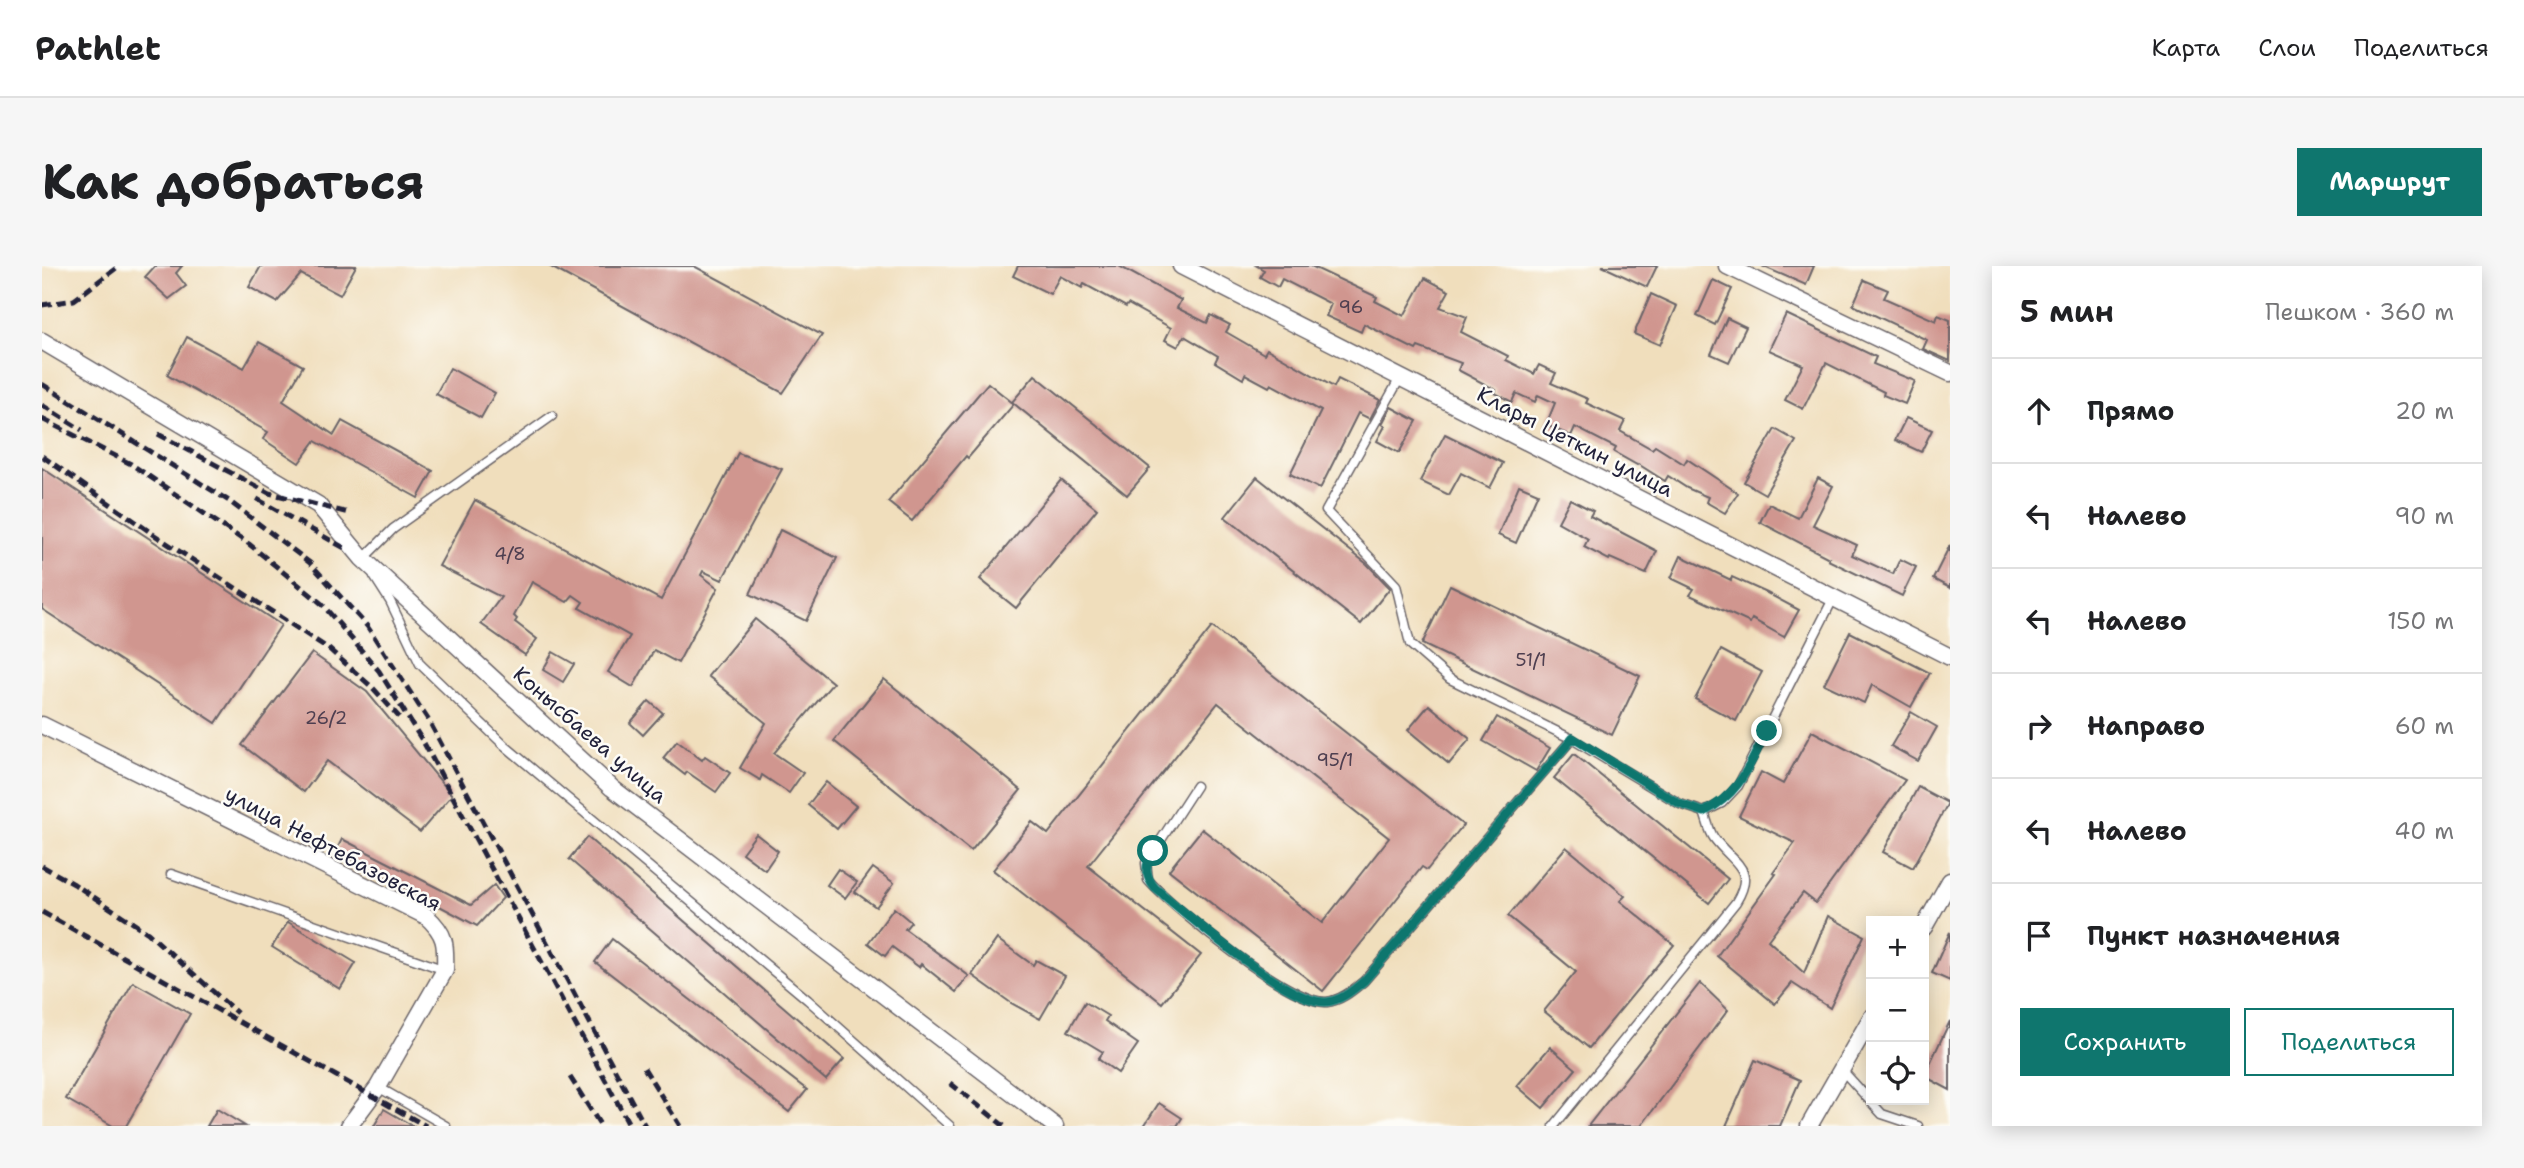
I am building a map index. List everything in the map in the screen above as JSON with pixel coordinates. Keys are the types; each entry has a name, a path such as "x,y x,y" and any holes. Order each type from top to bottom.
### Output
{"street":[{"name":"Клары Цеткин улица","path":"1181,266 1950,657"},
{"path":"1727,266 1950,373"},
{"name":"Конысбаева улица","path":"42,341 318,505 362,558 612,788 1055,1126"},
{"name":"улица Нефтебазовская","path":"42,725 426,916 440,929 446,948 445,970"},
{"path":"1929,918 1950,881"},
{"path":"349,1126 378,1087 445,970"},
{"path":"1809,1126 1866,1027"}],"lane":[{"path":"1400,377 1326,510 1396,585 1410,644 1450,679 1573,738 1680,804 1704,812 1722,803 1738,786 1834,597"},
{"path":"552,416 393,529 362,558 390,601 420,664 504,745 808,1000 950,1126"},
{"path":"1196,786 1146,863 1148,880 1245,962 1302,996 1326,1002 1345,996 1364,981 1573,738"},
{"path":"1555,1126 1736,902 1745,887 1744,872 1712,835 1704,812"},
{"path":"171,874 445,970"},
{"path":"1842,1070 1882,1114 1917,1126"},
{"path":"378,1087 446,1126"}],"building":[{"path":"155,266 182,266 176,273 186,286 169,299 145,277"},
{"path":"261,266 356,266 340,295 301,274 277,302 249,287"},
{"path":"549,266 694,266 822,335 783,393"},
{"path":"1018,266 1119,266 1181,300 1177,308 1207,323 1211,315 1230,325 1226,332 1264,354 1267,349 1334,387 1338,379 1380,400 1370,419 1358,413 1320,489 1290,474 1321,411 1271,384 1269,387 1245,374 1243,379 1215,362 1218,356 1184,336 1178,347 1165,340 1171,328 1128,304 1126,307 1084,284 1082,288 1060,276 1050,294 1013,276"},
{"path":"1257,266 1311,266 1377,297 1375,301 1404,316 1425,278 1449,291 1440,307 1467,317 1461,332 1508,356 1506,360 1534,374 1539,365 1556,373 1551,383 1588,399 1586,403 1625,421 1620,431 1652,449 1655,446 1684,464 1687,459 1738,493 1725,513 1706,502 1708,497 1668,476 1665,481 1614,452 1616,448 1575,427 1571,436 1546,425 1555,403 1538,395 1535,402 1516,393 1512,402 1495,393 1496,390 1458,370 1461,363 1418,347 1416,350 1364,324 1361,332 1326,316 1331,304 1282,279 1278,287 1260,277 1264,270"},
{"path":"1602,266 1657,266 1647,287"},
{"path":"1762,266 1814,266 1806,285"},
{"path":"1713,280 1732,289 1715,325 1697,316"},
{"path":"1864,280 1888,290 1884,298 1936,321 1938,315 1950,320 1950,361 1923,349 1927,340 1853,305"},
{"path":"1651,294 1677,306 1660,345 1634,334"},
{"path":"1786,314 1876,357 1873,364 1915,381 1905,404 1883,395 1884,392 1826,363 1803,409 1785,400 1803,365 1769,350"},
{"path":"1727,318 1746,327 1729,362 1711,354"},
{"path":"187,337 244,368 259,342 303,366 283,401 334,435 342,421 433,471 418,498 315,441 299,463 263,439 268,432 167,375"},
{"path":"450,368 495,393 481,418 436,394"},
{"path":"1035,375 1150,468 1127,495 1012,402"},
{"path":"988,383 1014,404 912,521 888,502"},
{"path":"1391,407 1417,421 1399,453 1377,441"},
{"path":"1906,418 1932,430 1921,452 1895,440"},
{"path":"1775,429 1796,441 1765,494 1744,482"},
{"path":"1445,434 1503,463 1490,488 1461,473 1449,495 1420,481"},
{"path":"738,453 782,469 722,580 703,571 701,575 718,588 678,663 654,650 633,687 608,672 630,636 579,608 583,602 573,595 567,602 532,582 514,616 517,619 515,622 537,639 525,655 481,624 501,597 439,566 475,500 661,600"},
{"path":"42,468 281,625 216,723 42,609"},
{"path":"1257,477 1367,564 1390,588 1361,624 1225,517"},
{"path":"1818,478 1833,486 1813,525 1857,545 1852,555 1893,574 1900,559 1916,567 1902,596 1828,560 1829,558 1760,522 1769,504 1798,518"},
{"path":"1061,480 1097,509 1016,608 980,579"},
{"path":"1519,485 1538,493 1516,543 1498,535"},
{"path":"1570,499 1593,511 1590,516 1657,551 1646,574 1584,547 1588,539 1558,522"},
{"path":"780,530 837,558 806,621 750,594"},
{"path":"1950,545 1950,588 1933,579"},
{"path":"1681,556 1731,580 1732,577 1767,593 1799,610 1784,637 1752,619 1750,623 1690,595 1694,589 1671,578"},
{"path":"1450,585 1640,676 1612,735 1422,644"},
{"path":"755,619 833,683 774,753 803,773 789,793 762,775 760,780 740,768 766,723 708,676"},
{"path":"1212,627 1463,825 1427,870 1422,867 1323,991 1169,870 1202,829 1322,923 1389,838 1218,703 1088,866 1201,955 1162,1003 993,870 1032,822 1048,834"},
{"path":"1850,632 1930,673 1911,707 1872,685 1864,703 1824,684"},
{"path":"1721,650 1762,672 1736,721 1695,699"},
{"path":"553,652 574,664 563,682 543,670"},
{"path":"312,653 367,692 452,795 420,832 327,761 304,792 242,745"},
{"path":"884,679 1021,790 971,851 834,741"},
{"path":"649,701 663,713 643,735 630,723"},
{"path":"1429,705 1470,739 1449,764 1408,730"},
{"path":"1911,712 1937,727 1918,761 1891,746"},
{"path":"1497,717 1550,748 1536,771 1483,741"},
{"path":"1812,731 1905,780 1816,903 1803,893 1768,940 1804,973 1828,916 1864,936 1830,1008 1792,983 1775,1004 1717,956 1795,843 1739,816 1761,772 1783,784"},
{"path":"677,741 702,760 705,756 730,773 716,792 687,772 685,775 663,758"},
{"path":"1574,754 1728,879 1709,903 1554,778"},
{"path":"826,782 856,806 837,829 808,805"},
{"path":"1918,787 1948,803 1913,868 1883,852"},
{"path":"756,834 778,851 765,870 742,853"},
{"path":"587,837 844,1059 826,1080 569,859"},
{"path":"342,839 471,905 494,885 503,898 477,926 336,851"},
{"path":"1566,847 1625,896 1620,901 1674,945 1589,1048 1544,1011 1576,972 1508,916"},
{"path":"873,868 894,883 876,907 855,892"},
{"path":"838,869 857,882 845,898 827,885"},
{"path":"894,908 911,922 905,929 969,976 956,992 921,964 919,967 892,947 885,956 868,943"},
{"path":"288,922 356,963 340,989 272,947"},
{"path":"1950,932 1950,981 1932,973"},
{"path":"612,939 807,1090 789,1112 595,962"},
{"path":"997,939 1033,965 1036,960 1065,976 1040,1019 1011,1003 972,975"},
{"path":"133,982 190,1014 126,1126 113,1126 66,1099"},
{"path":"1700,983 1728,1010 1641,1126 1588,1126"},
{"path":"1085,1002 1108,1016 1105,1021 1138,1044 1118,1073 1098,1059 1103,1052 1068,1031"},
{"path":"1950,1021 1950,1090 1929,1079 1929,1065"},
{"path":"1550,1047 1576,1069 1543,1108 1517,1086"},
{"path":"1755,1060 1800,1080 1780,1126 1726,1126"},
{"path":"1159,1103 1182,1118 1177,1126 1144,1126"},
{"path":"217,1109 245,1126 207,1126"},
{"path":"384,1109 413,1126 374,1126"}],"railway":[{"path":"42,305 74,300 119,266"},
{"path":"42,384 229,501 310,563 367,626 429,721 645,1126"},
{"path":"42,405 82,430"},
{"path":"42,419 131,464 249,544 322,604 379,671 425,745 630,1126"},
{"path":"158,434 269,493 349,513"},
{"path":"42,456 153,534 329,649 373,688 399,717"},
{"path":"257,499 348,550"},
{"path":"42,866 148,933 237,1013"},
{"path":"42,912 426,1126"},
{"path":"644,1068 680,1126"},
{"path":"570,1077 601,1126"},
{"path":"950,1083 1004,1126"}],"route":[{"path":"1153,851 1146,863 1148,880 1155,888 1245,962 1302,996 1326,1002 1345,996 1364,981 1573,738 1680,804 1704,812 1722,803 1738,786 1767,731"}]}
